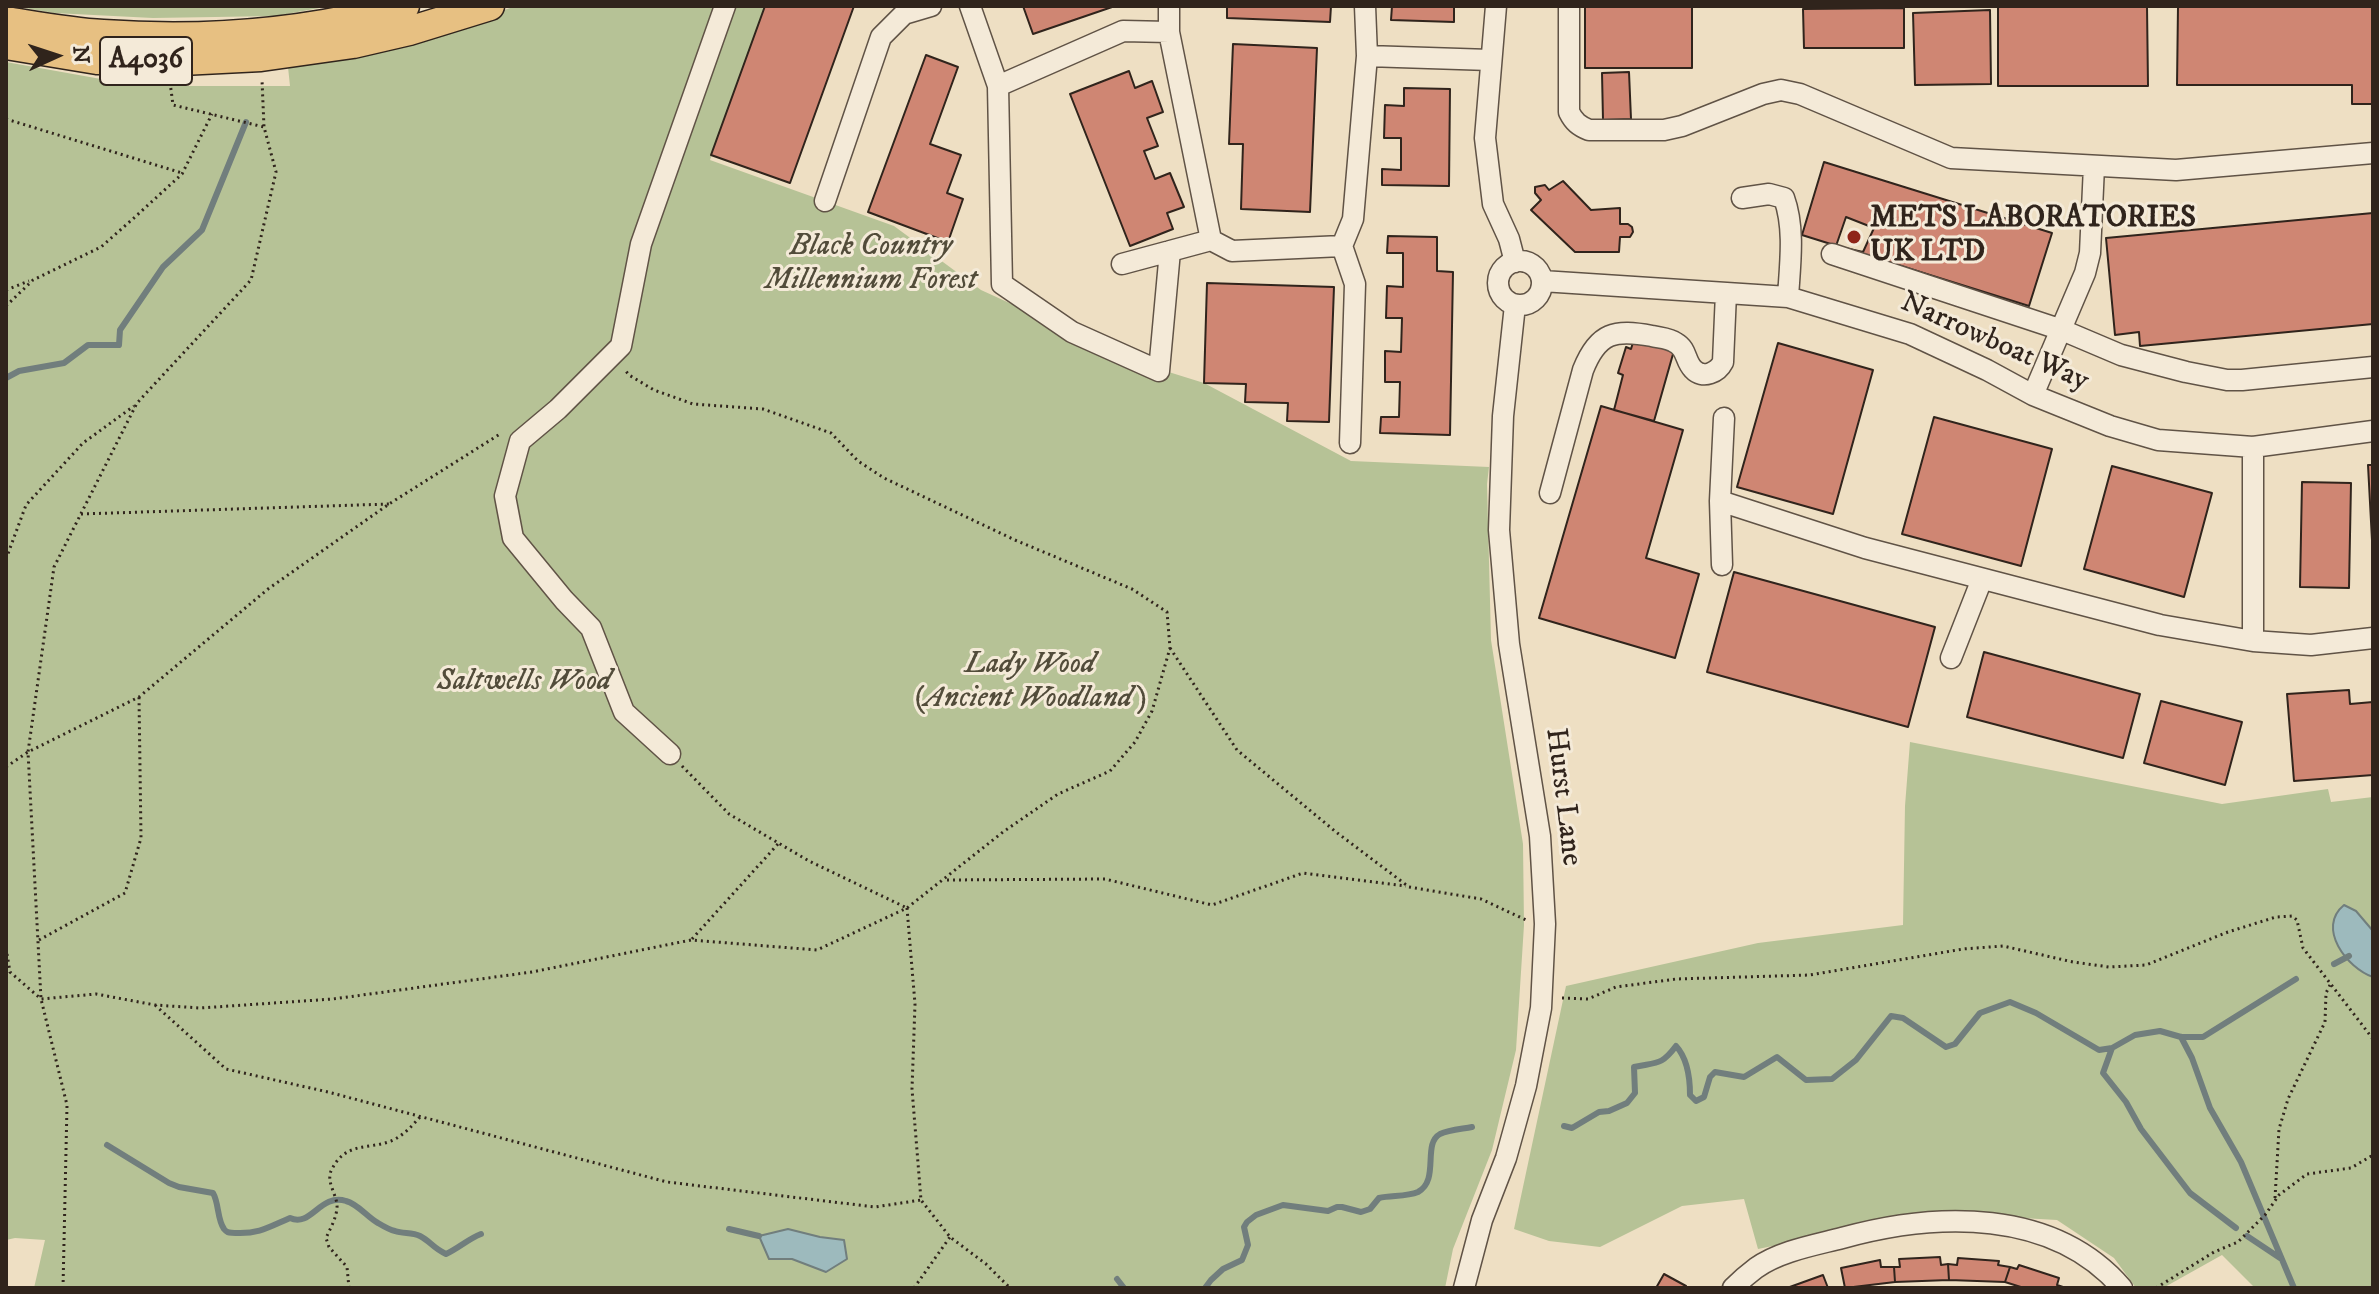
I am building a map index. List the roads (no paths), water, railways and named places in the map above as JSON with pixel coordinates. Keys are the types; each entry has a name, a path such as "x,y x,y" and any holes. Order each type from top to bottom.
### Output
{"highway":[{"name":"A4036","path":"6,45 97,60 182,61 261,57 283,41 405,6"},
{"name":"A4036","path":"6,21 100,34 353,44 409,31 490,6"}],"street":[{"path":"670,754 624,712 591,628 513,538 505,496 520,441 558,409 621,346 641,244 725,6"},
{"path":"825,201 881,37 904,14 931,6"},
{"path":"970,6 998,86 1002,284 1072,332 1159,371 1170,251"},
{"path":"1169,6 1169,32 1211,240"},
{"path":"1350,443 1355,284 1342,246 1353,219 1367,56 1365,6"},
{"path":"1496,6 1485,138 1493,204 1509,239 1515,262"},
{"path":"1569,6 1569,112 1573,121 1589,130 1664,130 1781,90 1800,94 1951,158 2176,170 2373,153"},
{"path":"998,86 1123,31 1169,32"},
{"path":"1367,56 1490,60"},
{"path":"2033,395 2085,273 2090,253 2094,166"},
{"path":"1742,198 1769,194 1784,198 1788,209 1791,255 1788,297"},
{"path":"1122,264 1211,240 1232,251 1342,246"},
{"path":"1832,254 2062,330 2121,355 2227,380 2373,367"},
{"path":"1515,262 1537,268 1542,281 1537,298 1523,306 1506,301 1498,282 1504,268 1515,262"},
{"name":"Narrowboat Way","path":"1542,281 1788,297 1910,334 2033,395 2110,426 2158,440 2253,447 2373,431"},
{"path":"1550,493 1583,370 1597,346 1607,337 1628,331 1670,340 1680,344 1693,370 1711,374 1719,370 1723,362 1726,293"},
{"name":"Hurst Lane","path":"1464,1288 1482,1220 1506,1158 1522,1101 1542,997 1545,924 1540,836 1509,644 1499,530 1503,416 1515,305"},
{"path":"1722,565 1720,501 1724,418"},
{"path":"2253,447 2253,641"},
{"path":"1720,501 1865,548 2160,625 2253,641 2311,645 2373,638"},
{"path":"1951,658 1982,579"},
{"path":"1733,1288 1758,1267 1787,1254 1875,1229 1936,1221 1996,1224 2032,1231 2092,1259 2122,1288"}],"water":[{"path":"2344,905 2356,911 2373,931 2373,977 2354,965 2338,946 2333,925 2336,914"},
{"path":"788,1229 844,1240 847,1259 826,1272 792,1259 769,1259 759,1236"}],"waterway":[{"path":"6,378 19,371 64,363 88,345 119,345 120,330 163,267 202,230 246,122"},
{"path":"2334,964 2349,956"},
{"path":"1564,1126 1572,1128 1599,1112 1627,1103 1635,1093 1634,1067 1662,1060 1676,1046 1688,1069 1690,1095 1696,1101 1704,1097 1710,1077 1715,1072 1744,1077 1777,1057 1806,1080 1832,1079 1856,1060 1891,1016 1903,1018 1946,1047 1955,1044 1980,1013 2010,1002 2036,1013 2099,1050 2112,1048 2135,1035 2160,1031 2181,1037 2203,1037 2296,979"},
{"path":"2181,1037 2210,1108 2241,1162 2294,1288"},
{"path":"2112,1048 2103,1073 2126,1102 2141,1129 2190,1193 2236,1228"},
{"path":"1205,1288 1223,1269 1242,1260 1248,1245 1244,1227 1256,1215 1283,1205 1328,1211 1342,1207 1361,1212 1370,1209 1379,1198 1418,1192 1428,1179 1435,1139 1440,1134 1472,1127"},
{"path":"107,1145 169,1183 213,1193 222,1225 228,1232 251,1232 290,1218 304,1218 337,1200 355,1205 389,1229 420,1236 446,1254 481,1234"},
{"path":"729,1229 759,1236"},
{"path":"2247,1236 2280,1258"},
{"path":"1117,1279 1124,1288"}],"place":[{"name":"METS LABORATORIES UK LTD","path":"1854,237"}],"park label":[{"name":"Black Country Millennium Forest","path":"871,265"},
{"name":"Saltwells Wood","path":"524,683"},
{"name":"Lady Wood (Ancient Woodland)","path":"1030,683"}]}
